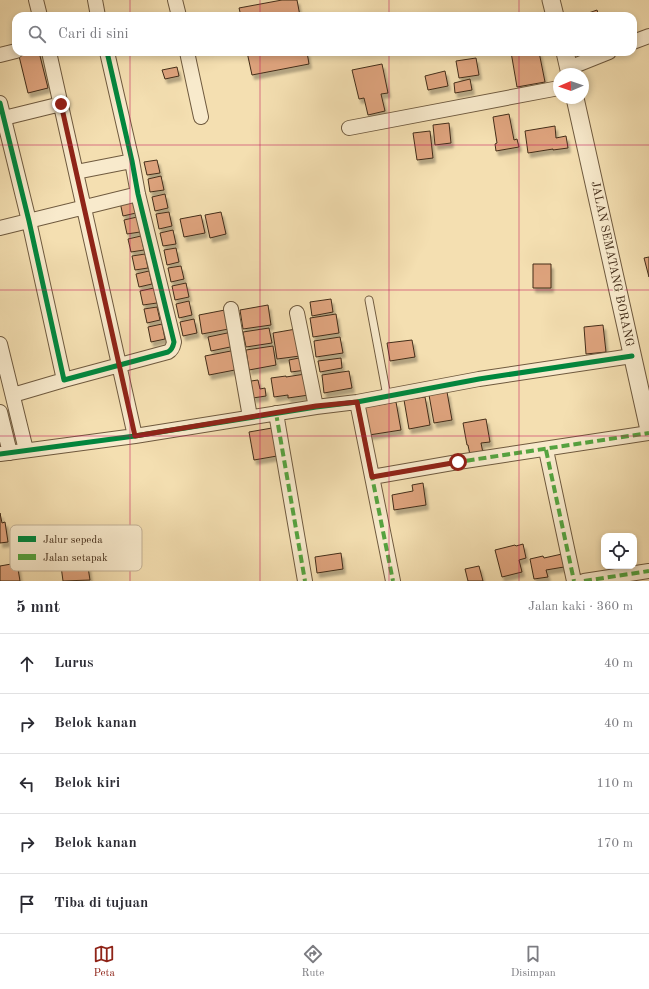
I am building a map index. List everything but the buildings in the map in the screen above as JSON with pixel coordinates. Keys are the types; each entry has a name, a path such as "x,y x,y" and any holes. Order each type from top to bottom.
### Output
{"street":[{"path":"36,0 39,12"},
{"path":"95,0 97,12"},
{"path":"175,0 178,12"},
{"path":"551,0 554,12"},
{"path":"637,40 649,36"},
{"path":"0,55 12,52"},
{"path":"50,56 135,436"},
{"path":"13,395 168,352 174,346 138,194 108,56"},
{"path":"188,56 201,117"},
{"path":"566,56 569,68"},
{"path":"576,68 601,56"},
{"path":"349,128 553,89"},
{"path":"0,103 29,221 64,380"},
{"path":"4,118 61,104"},
{"name":"JALAN SEMATANG BORANG","path":"576,104 649,430"},
{"path":"76,172 132,161"},
{"path":"0,228 138,194"},
{"path":"231,309 250,417"},
{"path":"297,313 316,406"},
{"path":"0,344 26,450"},
{"path":"0,412 5,454 135,436 316,406 357,402 479,380 632,356"},
{"path":"357,402 393,581"},
{"path":"276,413 305,581"},
{"path":"372,477 458,462 546,450 649,433"},
{"path":"546,450 574,581"},
{"path":"584,581 649,571"}],"lane":[{"path":"368,300 387,396"}],"marked path":[{"path":"357,402 393,581"},
{"path":"276,413 305,581"},
{"path":"372,477 458,462 649,433"},
{"path":"546,450 574,581"},
{"path":"584,581 649,571"}],"cycle path":[{"path":"0,103 29,221 64,380 168,352 172,348 174,342 138,194 108,56"},
{"path":"0,454 135,436 316,407 357,402 479,379 632,356"}],"route":[{"path":"61,104 135,436 316,406 357,402 372,477 458,462"}]}
